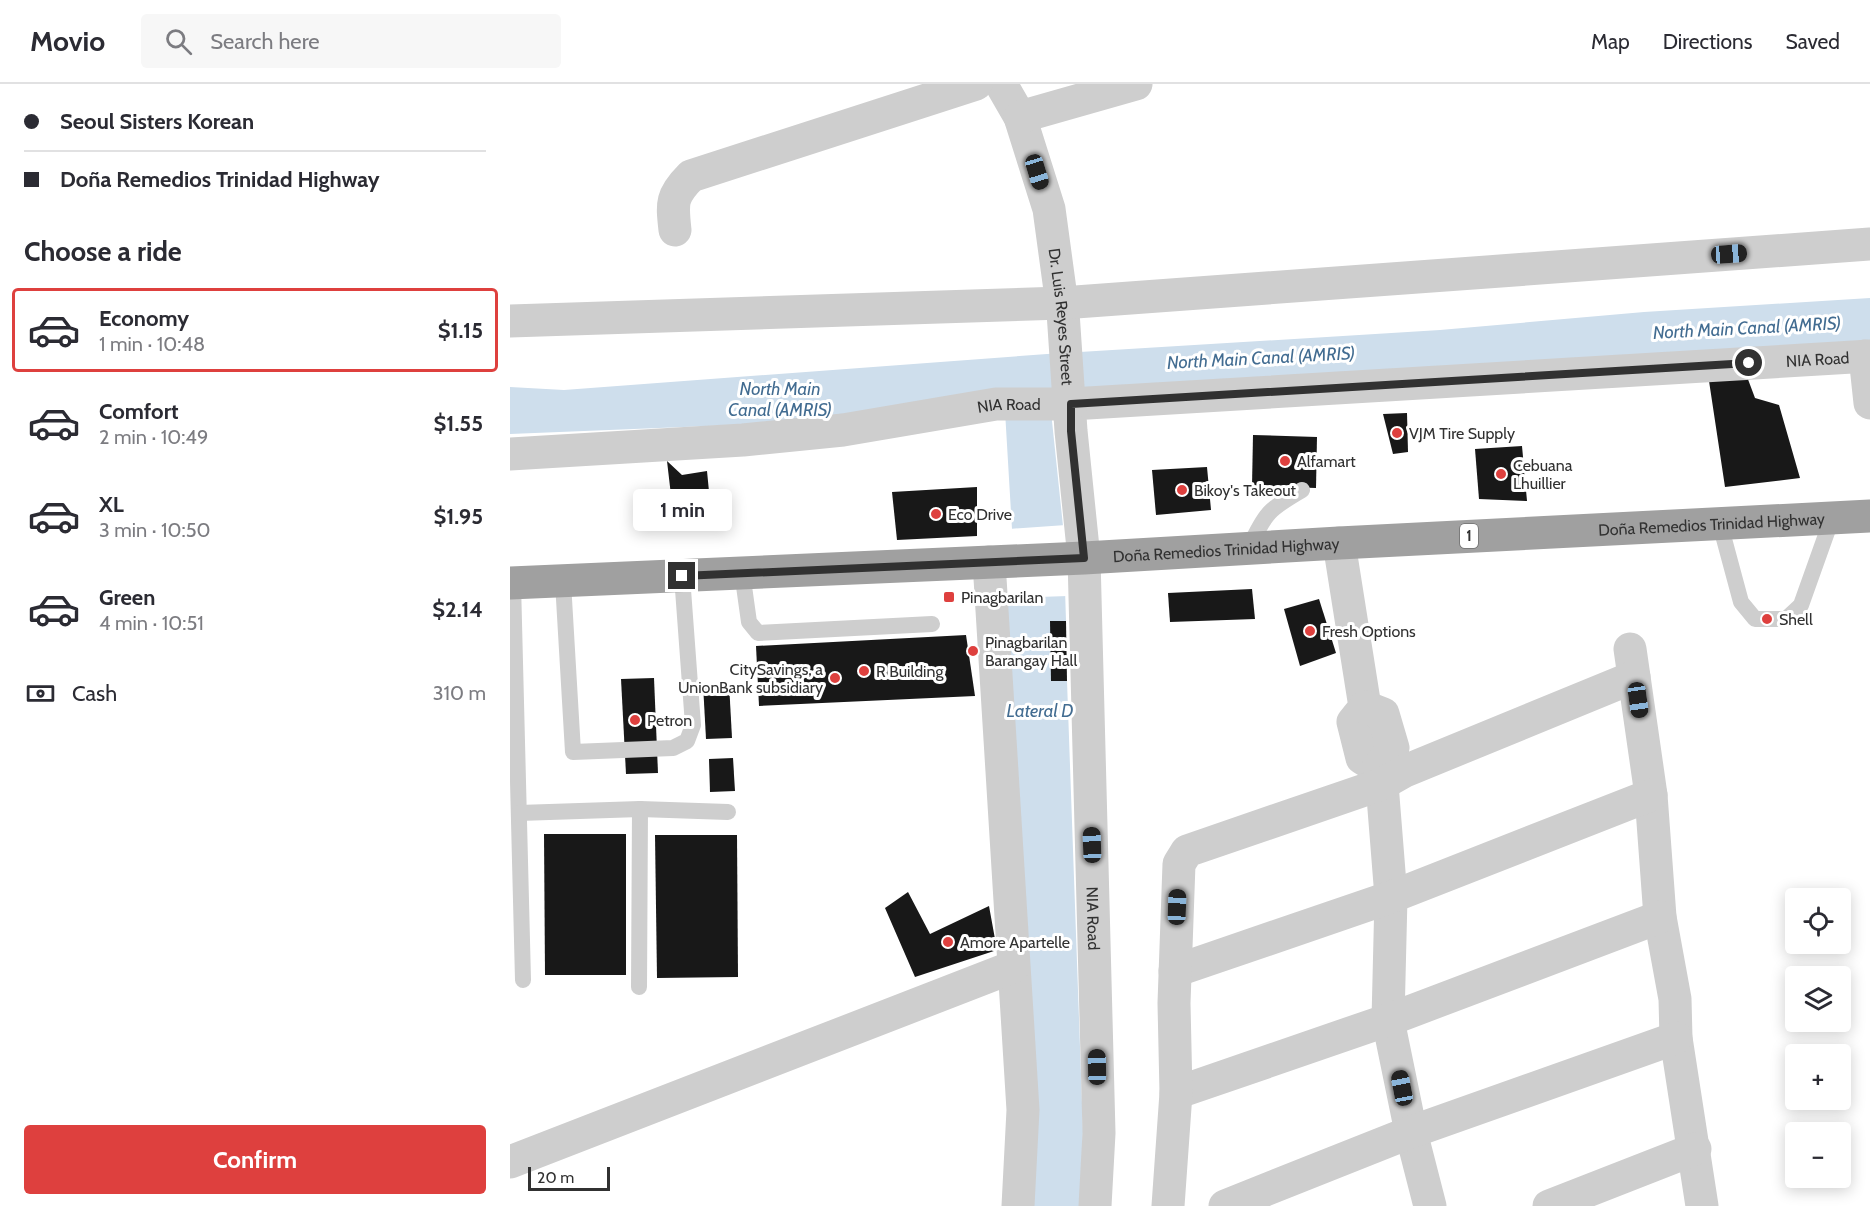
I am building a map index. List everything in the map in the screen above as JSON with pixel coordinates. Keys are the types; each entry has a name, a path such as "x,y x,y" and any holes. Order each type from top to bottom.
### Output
{"highway":[{"name":"Doña Remedios Trinidad Highway","path":"512,583 1076,559 1870,516"}],"street":[{"path":"675,230 672,204 677,189 691,176 976,84"},
{"name":"Dr. Luis Reyes Street","path":"1001,84 1020,117 1048,209 1062,303 1071,431 1076,559"},
{"path":"1020,117 1136,84"},
{"path":"510,321 1062,303 1870,244"},
{"path":"1868,356 1870,403"},
{"name":"NIA Road","path":"510,454 743,440 843,430 996,404 1068,386 1868,356"},
{"path":"1339,543 1365,707 1353,722 1356,740 1362,758 1380,776 1391,897 1388,1020 1411,1132 1430,1206"},
{"name":"NIA Road","path":"1076,559 1099,1133 1095,1206"},
{"path":"996,562 1013,967 1023,1110 1018,1206"},
{"path":"1168,1206 1176,1093 1175,971 1179,864 1187,851 1380,776 1405,771 1632,663 1651,795 1660,917 1675,999 1676,1038 1702,1206"},
{"path":"1175,971 1391,897 1651,795"},
{"path":"1176,1093 1388,1020 1660,917"},
{"path":"510,1162 1013,967"},
{"path":"1225,1206 1411,1132 1676,1038"},
{"path":"1550,1206 1695,1149"}],"lane":[{"path":"1249,548 1262,519 1272,507 1302,490"},
{"path":"1720,524 1741,602 1755,619 1786,619 1801,605 1832,518"},
{"path":"741,572 749,622 758,633 932,624"},
{"path":"563,582 573,752 673,748 687,741 693,725 682,576"},
{"path":"512,583 523,980"},
{"path":"519,813 640,809 728,812"},
{"path":"639,987 640,809"}],"water":[{"path":"1870,298 1870,342 1050,402 1063,526 1066,621 1051,621 1051,681 1067,681 1083,1131 1080,1206 1030,1206 1005,621 1013,546 1004,394 783,423 510,434 510,387 564,390 1047,354 1440,330 1644,312"}],"pier":[{"path":"1066,525 1068,596 1004,598 1009,529"}],"building":[{"path":"1746,374 1755,398 1779,405 1800,478 1725,487 1709,381"},
{"name":"VJM Tire Supply","path":"1407,413 1408,452 1393,454 1383,414"},
{"name":"Alfamart","path":"1253,435 1317,437 1316,488 1252,486"},
{"name":"Cebuana Lhuillier","path":"1522,446 1527,501 1479,499 1475,449"},
{"path":"667,461 682,475 707,471 712,522 683,520 681,508 672,504"},
{"name":"Bikoy's Takeout","path":"1207,467 1211,510 1156,515 1152,470"},
{"name":"Eco Drive","path":"977,487 977,536 897,540 892,492"},
{"path":"1252,589 1255,619 1170,622 1168,593"},
{"name":"Fresh Options","path":"1319,599 1336,653 1300,666 1284,609"},
{"path":"1050,621 1066,621 1067,681 1051,681"},
{"name":"R Building","path":"966,635 975,696 759,706 756,646"},
{"path":"654,678 658,773 626,774 621,679"},
{"path":"729,683 732,738 706,739 703,684"},
{"path":"733,758 735,791 710,792 709,759"},
{"path":"544,834 626,834 626,975 545,975"},
{"path":"655,835 737,835 738,977 657,978"},
{"name":"Amore Apartelle","path":"908,892 930,934 989,906 997,950 915,977 885,908"}],"place":[{"name":"VJM Tire Supply","path":"1397,433"},
{"name":"Alfamart","path":"1285,461"},
{"name":"Cebuana Lhuillier","path":"1501,474"},
{"name":"Bikoy's Takeout","path":"1182,490"},
{"name":"Eco Drive","path":"936,514"},
{"name":"Pinagbarilan","path":"949,597"},
{"name":"Shell","path":"1767,619"},
{"name":"Fresh Options","path":"1310,631"},
{"name":"Pinagbarilan Barangay Hall","path":"973,651"},
{"name":"R Building","path":"864,671"},
{"name":"CitySavings, a UnionBank subsidiary","path":"835,678"},
{"name":"Petron","path":"635,720"},
{"name":"Amore Apartelle","path":"948,942"}],"route":[{"path":"682,576 1084,558 1071,431 1071,404 1749,363"}],"water label":[{"name":"North Main Canal (AMRIS)","path":"1747,328"},
{"name":"North Main Canal (AMRIS)","path":"1261,358"},
{"name":"North Main Canal (AMRIS)","path":"780,399"},
{"name":"Lateral D","path":"1040,711"}]}
